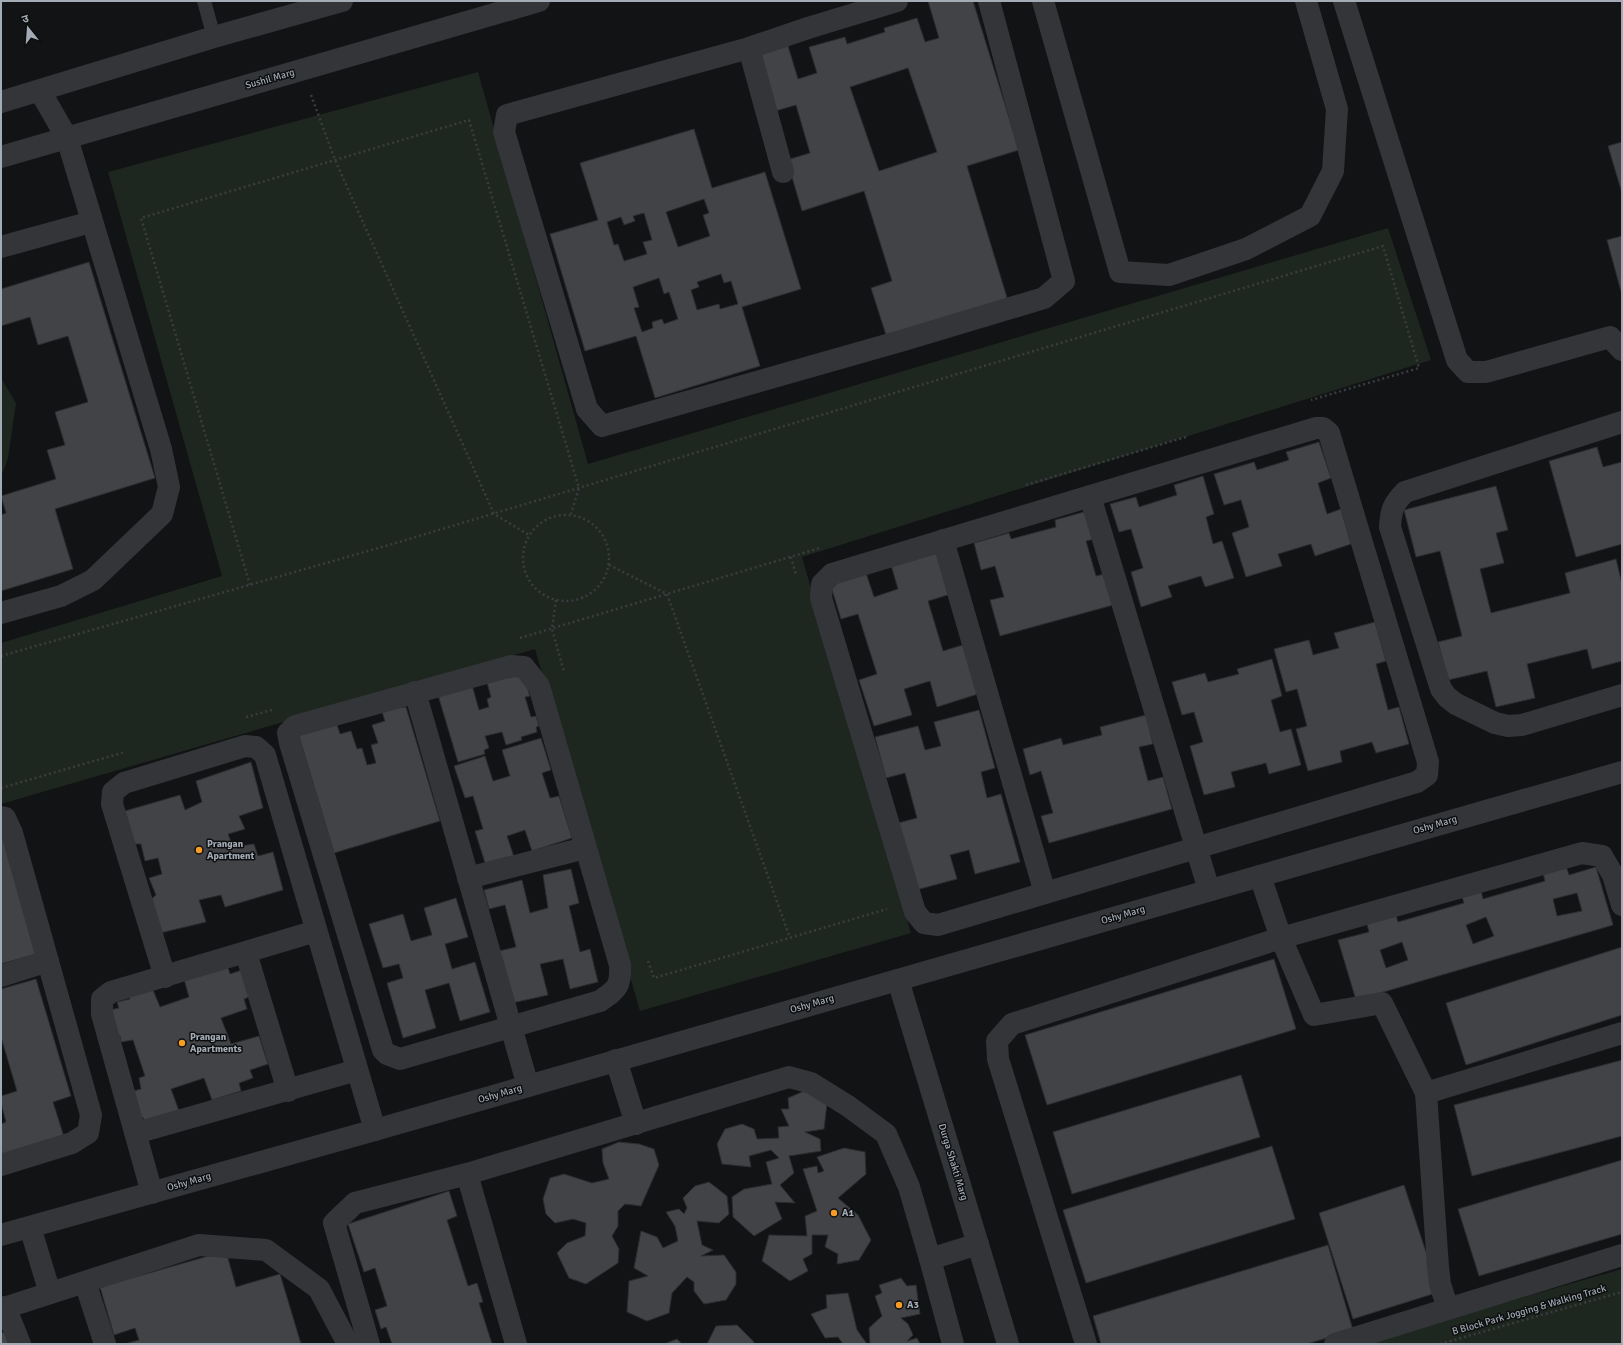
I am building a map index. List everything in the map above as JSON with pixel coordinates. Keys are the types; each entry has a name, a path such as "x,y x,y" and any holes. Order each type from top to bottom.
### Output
{"street":[{"path":"1,102 214,37 342,1"},
{"name":"Sushil Marg","path":"1,157 539,1"},
{"path":"897,1 808,28 749,48 507,115 504,132 587,409 602,426 897,342 1044,298 1064,281 989,1"},
{"path":"1043,1 1120,272 1169,275 1246,249 1310,216 1333,171 1337,109 1306,1"},
{"path":"1344,1 1458,360 1468,372 1486,372 1610,336 1622,350"},
{"path":"749,48 783,172"},
{"path":"1,613 61,596 93,580 162,514 169,487 161,449 67,138 40,91"},
{"path":"1,247 92,222"},
{"path":"1622,422 1405,492 1395,502 1391,514 1390,527 1441,688 1447,697 1456,704 1496,723 1508,726 1522,725 1622,695"},
{"path":"1316,428 1323,428 1329,433 1428,762 1427,775 1417,782 938,925 924,923 915,912 820,598 822,584 832,574 943,540 1316,428"},
{"path":"1090,496 1209,890"},
{"path":"943,540 1046,893"},
{"path":"511,666 524,667 539,686 585,848 620,965 621,980 612,992 600,1001 400,1058 388,1054 382,1050 288,733 295,726 415,692 511,666"},
{"path":"415,692 528,1086"},
{"path":"165,977 112,804 113,792 124,783 245,746 256,747 265,755 375,1130"},
{"name":"Oshy Marg","path":"1,1235 375,1130 1622,772"},
{"path":"1,818 5,818 12,833 91,1115 88,1133 72,1143 1,1165"},
{"path":"468,878 585,848"},
{"path":"1086,1344 998,1059 997,1041 1012,1024 1281,938 1582,853 1602,856 1613,875 1622,905"},
{"path":"1260,876 1281,938 1314,1015 1382,1003 1426,1093 1438,1267 1440,1284 1448,1309"},
{"path":"152,1193 102,1014 102,999 111,992 316,931"},
{"path":"246,952 288,1091"},
{"path":"1,976 48,961"},
{"name":"Durga Shakti Marg","path":"898,980 1008,1344"},
{"path":"1426,1093 1622,1033"},
{"path":"616,1060 636,1124"},
{"path":"136,1133 288,1091 357,1070"},
{"path":"369,1344 334,1223 355,1203 467,1174 789,1077 811,1083 848,1106 886,1134 909,1187 953,1344"},
{"path":"467,1174 516,1344"},
{"path":"30,1227 50,1293"},
{"path":"930,1259 978,1244"},
{"path":"20,1344 3,1308 199,1245 266,1250 319,1289 348,1344"},
{"path":"1335,1344 1622,1254"},
{"path":"85,1282 105,1344"}],"lane":[{"path":"204,1 214,37"}],"path":[{"path":"302,70 335,160 494,514 528,535"},
{"path":"250,585 141,218 469,120 579,488 571,514"},
{"path":"1,656 494,514 1383,246 1419,368 1306,401"},
{"path":"1019,487 1186,436"},
{"path":"571,514 589,520 602,532 609,547 609,566 603,580 592,593 576,600 556,600 543,595 531,584 524,568 523,550 528,535 544,520 556,515 571,514"},
{"path":"513,640 821,547"},
{"path":"791,557 798,579"},
{"path":"609,566 667,594 790,938"},
{"path":"556,600 552,629 565,675"},
{"path":"246,717 276,708"},
{"path":"1,788 131,750"},
{"path":"647,955 654,978 893,907"},
{"name":"B Block Park Jogging & Walking Track","path":"1440,1344 1622,1292"}],"shaded area":[{"path":"478,72 588,464 1388,228 1431,360 802,557 911,933 640,1011 535,649 1,804 1,643 222,576 108,172"},
{"path":"1,378 16,403 8,458 1,477"},
{"path":"1622,1269 1622,1344 1360,1344"}],"building":[{"path":"928,1 973,1 1019,150 967,166 1008,301 887,338 871,288 892,281 864,191 802,211 787,160 810,153 796,105 772,112 755,56 788,46 798,79 817,73 809,47 845,37 847,44 885,32 884,28 917,18 925,42 939,38","holes":["908,68 937,152 879,171 850,87"]},
{"path":"694,129 712,188 765,172 801,289 742,307 760,366 655,398 636,336 585,351 550,234 598,220 580,163","holes":["704,199 709,213 703,215 710,236 678,247 666,212","644,213 652,240 643,242 647,254 624,261 618,244 614,245 607,222 621,217 624,225 635,221 633,216","721,274 724,283 731,281 738,304 720,309 719,304 697,310 691,290 699,287 697,282","659,278 664,294 669,292 678,319 664,324 662,319 652,322 653,328 642,332 634,308 639,307 633,287"]},
{"path":"1622,142 1622,193 1608,146"},
{"path":"1622,236 1622,295 1607,240"},
{"path":"89,262 155,478 55,509 73,569 1,591 1,515 6,513 1,496 56,479 47,450 65,445 55,412 88,402 68,336 38,345 30,317 1,326 1,289"},
{"path":"1319,442 1331,478 1318,483 1327,514 1341,509 1351,544 1315,556 1311,544 1278,554 1282,566 1246,577 1232,533 1249,527 1241,500 1224,505 1214,474 1254,462 1257,470 1289,460 1286,452"},
{"path":"1597,447 1603,467 1622,462 1622,544 1576,557 1549,461"},
{"path":"1203,476 1214,514 1206,517 1213,544 1222,541 1234,578 1205,587 1201,576 1168,586 1172,597 1141,607 1131,572 1143,568 1131,529 1119,532 1110,504 1136,497 1139,507 1177,495 1174,485"},
{"path":"1496,486 1508,530 1496,533 1504,563 1480,569 1491,613 1570,593 1565,573 1616,559 1622,584 1622,661 1592,669 1587,649 1527,664 1535,698 1496,707 1487,671 1448,680 1438,642 1462,636 1440,551 1416,557 1404,510"},
{"path":"1091,510 1099,538 1086,541 1096,576 1108,573 1117,604 1000,636 990,600 1004,597 995,566 981,570 974,543 1009,533 1011,539 1056,527 1055,520"},
{"path":"938,551 951,594 928,601 943,651 966,644 981,693 937,707 930,681 904,689 912,715 874,726 859,680 877,674 858,614 841,619 830,583 866,573 874,597 898,589 891,565"},
{"path":"1375,622 1386,661 1376,664 1388,710 1399,707 1409,744 1376,753 1372,742 1340,751 1342,762 1308,771 1296,729 1307,726 1297,689 1286,692 1274,649 1309,640 1313,655 1339,648 1334,633"},
{"path":"1272,659 1282,696 1271,700 1280,732 1291,729 1301,765 1269,774 1266,763 1231,772 1235,787 1204,795 1190,746 1203,742 1194,712 1182,715 1172,682 1205,673 1208,682 1239,674 1237,669"},
{"path":"506,672 508,678 523,674 530,696 525,697 531,717 536,716 539,726 536,727 537,732 521,737 522,740 506,745 502,732 485,736 489,748 484,750 485,754 458,762 438,695 472,685 479,710 489,707 487,699 491,697 486,679"},
{"path":"406,707 440,821 334,853 298,733 336,722 340,734 351,731 357,749 362,748 367,765 376,763 371,745 378,743 372,725 385,721 381,709"},
{"path":"979,710 995,768 981,772 987,798 1001,794 1020,862 975,874 969,850 950,855 957,879 916,890 898,823 917,818 905,773 886,778 875,737 918,726 925,750 941,746 934,722"},
{"path":"1146,715 1153,744 1139,747 1148,781 1163,777 1172,809 1049,843 1041,816 1053,813 1041,771 1030,775 1023,749 1061,738 1063,745 1102,735 1100,727"},
{"path":"541,738 551,770 542,773 550,798 559,796 572,838 532,851 525,830 507,836 514,857 486,866 475,831 483,829 473,796 465,798 454,766 485,756 493,781 510,776 502,750"},
{"name":"Prangan Apartment","path":"251,762 263,808 239,816 245,829 228,834 233,847 254,844 258,856 273,852 283,890 225,907 221,895 199,900 206,922 160,933 149,901 156,895 149,878 162,874 158,858 145,861 141,844 134,844 125,811 180,795 185,810 202,802 196,781"},
{"path":"1,827 40,953 1,964"},
{"path":"1566,866 1569,875 1596,867 1613,925 1356,1000 1338,940 1369,932 1367,924 1396,916 1398,922 1464,903 1462,897 1481,891 1483,899 1545,881 1543,873","holes":["1577,893 1582,911 1557,916 1553,899","1486,917 1494,936 1473,944 1466,925","1402,942 1408,960 1386,968 1380,950"]},
{"path":"571,869 579,903 569,906 580,952 590,949 598,982 570,989 563,959 540,964 548,995 512,1003 499,951 516,947 505,905 489,909 484,890 522,880 530,913 548,908 543,875"},
{"path":"456,898 468,937 445,944 452,969 475,962 490,1012 460,1021 449,983 425,990 436,1028 403,1038 387,983 403,978 399,964 383,968 369,924 403,914 411,941 432,935 424,908"},
{"path":"1622,947 1622,1015 1466,1065 1446,1003"},
{"path":"1274,959 1296,1029 1047,1105 1025,1035"},
{"name":"Prangan Apartments","path":"227,965 230,974 242,970 251,996 244,999 247,1009 221,1018 231,1044 259,1036 268,1064 250,1070 253,1078 239,1083 241,1091 212,1100 204,1078 171,1089 179,1111 145,1123 143,1117 138,1122 134,1091 141,1089 139,1078 145,1076 133,1040 121,1042 120,1036 115,1037 110,1010 119,1008 117,1002 130,999 128,995 153,990 160,1007 189,997 184,979"},
{"path":"36,979 71,1096 53,1102 64,1137 1,1156 1,1124 6,1122 1,1103 1,1096 17,1091 1,1037 1,989"},
{"path":"1622,1060 1622,1136 1472,1176 1454,1105"},
{"path":"1241,1075 1260,1137 1072,1194 1053,1132"},
{"path":"809,1089 827,1104 824,1129 805,1132 820,1139 821,1151 789,1156 794,1173 780,1185 795,1203 775,1202 782,1219 754,1236 733,1217 732,1197 744,1189 772,1184 766,1162 779,1158 771,1150 749,1156 751,1167 722,1164 717,1144 725,1129 742,1124 754,1129 757,1139 779,1138 778,1127 789,1126 781,1109 789,1109 788,1098"},
{"path":"619,1142 639,1144 654,1149 659,1165 641,1206 625,1204 618,1211 618,1226 612,1236 619,1249 618,1263 586,1284 569,1278 557,1253 567,1243 585,1236 586,1223 573,1219 555,1223 546,1214 543,1199 550,1178 564,1174 592,1183 609,1179 603,1163 602,1149"},
{"path":"1272,1146 1295,1219 1086,1283 1063,1210"},
{"name":"A1","path":"844,1148 865,1152 866,1174 838,1198 858,1215 871,1240 859,1260 837,1264 838,1254 825,1247 828,1235 812,1235 812,1254 803,1259 808,1271 790,1281 762,1261 769,1235 807,1236 805,1216 817,1211 803,1169 817,1166 818,1173 824,1171 817,1157"},
{"path":"1622,1160 1622,1234 1479,1276 1458,1209"},
{"path":"709,1182 727,1196 729,1214 719,1223 697,1221 702,1245 713,1250 701,1256 724,1255 736,1272 736,1284 726,1300 704,1304 694,1291 694,1282 687,1277 672,1293 669,1313 647,1321 627,1312 629,1281 648,1276 634,1268 641,1231 657,1237 663,1248 678,1241 675,1226 666,1212 679,1209 684,1214 687,1208 683,1198 695,1186"},
{"path":"1404,1185 1439,1292 1353,1319 1319,1213"},
{"path":"449,1191 457,1216 447,1220 468,1286 477,1283 483,1302 479,1303 492,1344 392,1344 386,1327 381,1329 375,1310 387,1306 375,1268 364,1272 348,1224"},
{"path":"1328,1245 1353,1330 1307,1344 1101,1344 1093,1316"},
{"path":"226,1251 236,1287 280,1274 301,1344 124,1344 139,1340 135,1328 114,1335 100,1287"},
{"name":"A3","path":"901,1278 907,1286 916,1285 920,1314 901,1318 908,1324 913,1335 907,1341 917,1338 920,1344 870,1344 869,1328 882,1316 875,1296 882,1293 879,1285"},
{"path":"848,1293 857,1330 867,1344 843,1344 838,1337 825,1338 811,1314 827,1308 826,1295"},
{"path":"737,1325 754,1342 753,1344 707,1344 716,1326"},
{"path":"8,1331 12,1344 1,1344 1,1333"},
{"path":"677,1339 682,1344 664,1344"}],"place":[{"name":"Prangan Apartment","path":"199,850"},
{"name":"Prangan Apartments","path":"182,1043"},
{"name":"A1","path":"834,1213"},
{"name":"A3","path":"899,1305"}]}
